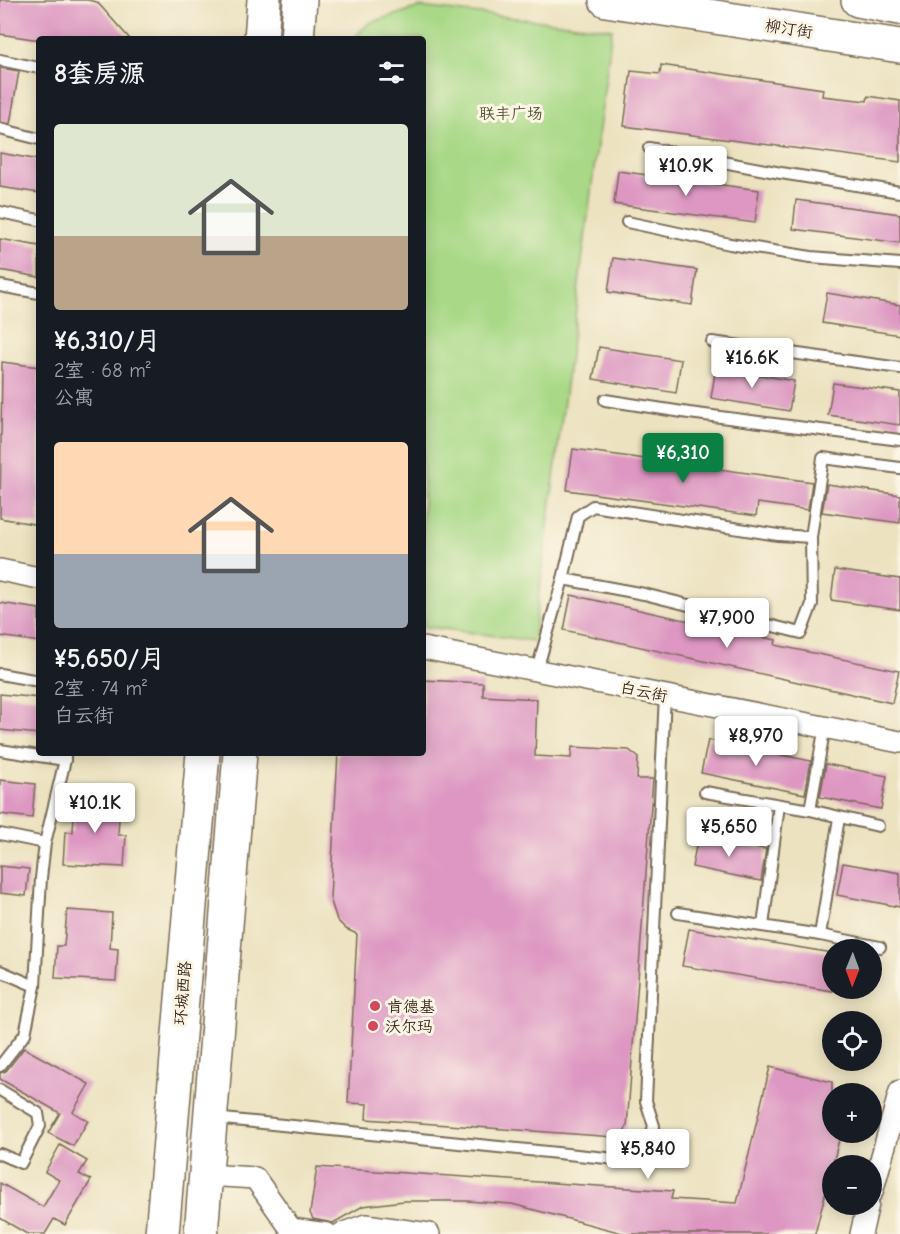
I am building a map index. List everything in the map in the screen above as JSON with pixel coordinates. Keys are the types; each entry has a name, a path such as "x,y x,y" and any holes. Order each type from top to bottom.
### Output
{"main road":[{"path":"261,36 264,0"},
{"path":"297,36 300,0"},
{"name":"柳汀街","path":"606,0 900,46"},
{"path":"858,0 900,8"},
{"name":"环城西路","path":"162,1234 203,756"},
{"path":"201,1234 240,756"}],"street":[{"path":"0,570 36,577"},
{"name":"白云街","path":"426,649 900,742"},
{"path":"882,1156 900,1091"},
{"path":"206,1175 255,1178 291,1229 327,1234"},
{"path":"861,1234 865,1215"},
{"path":"342,1234 366,1225 429,1234"}],"lane":[{"path":"0,60 36,67"},
{"path":"0,129 36,138"},
{"path":"649,148 781,173 900,192"},
{"path":"0,212 36,219"},
{"path":"627,222 730,243 811,256 900,264"},
{"path":"0,286 36,292"},
{"path":"712,342 900,368"},
{"path":"605,400 900,440"},
{"path":"563,579 644,594 801,633 812,604 811,537 823,458 900,468"},
{"path":"537,669 563,579 578,516 593,506 778,535 811,537"},
{"path":"0,675 36,681"},
{"path":"210,1118 626,1160 647,1149 654,1126 646,1101 665,695"},
{"path":"810,810 825,726"},
{"path":"0,750 36,754"},
{"path":"0,1066 25,1034 35,986 45,843 65,757"},
{"path":"705,792 810,810 878,826"},
{"path":"763,926 779,805"},
{"path":"820,935 839,818"},
{"path":"0,834 45,843"},
{"path":"678,913 840,939"},
{"path":"0,971 35,986"},
{"path":"0,1090 38,1113 40,1126 21,1163 0,1154"}],"green space":[{"name":"联丰广场","path":"420,7 612,29 533,641 426,626 426,36 356,36 369,23"}],"building":[{"path":"0,0 87,0 97,2 127,36 36,36 36,39 33,39 0,34"},
{"path":"661,65 823,89 822,96 867,101 868,96 900,101 900,162 624,126 631,71 660,74"},
{"path":"0,68 19,71 10,124 0,122"},
{"path":"0,153 36,159 36,193 0,187"},
{"path":"618,171 759,190 755,223 614,204"},
{"path":"796,200 900,214 900,243 793,229"},
{"path":"0,239 36,245 36,276 0,270"},
{"path":"613,258 697,270 692,305 608,292"},
{"path":"827,293 900,305 900,335 822,323"},
{"path":"599,347 681,360 676,393 593,379"},
{"path":"2,362 36,367 36,524 0,518"},
{"path":"716,367 794,381 789,411 711,398"},
{"path":"833,383 900,392 900,425 828,415"},
{"path":"573,449 812,482 808,510 758,503 756,516 567,490"},
{"path":"827,484 900,495 900,523 822,512"},
{"path":"835,570 900,579 900,610 831,600"},
{"path":"571,595 776,640 775,645 899,671 892,703 564,630"},
{"path":"0,603 36,609 36,642 0,636"},
{"path":"426,680 483,683 483,696 537,699 535,756 571,758 572,747 629,750 638,757 637,779 653,779 627,1127 620,1136 366,1119 367,1104 348,1103 357,934 346,929 337,920 330,898 338,756 426,756"},
{"path":"0,694 36,698 36,734 0,730"},
{"path":"708,740 811,761 805,794 701,773"},
{"path":"826,764 887,776 881,809 820,797"},
{"path":"0,780 35,784 32,818 0,814"},
{"path":"75,796 120,799 118,835 126,835 124,867 63,864 65,832 73,832"},
{"path":"698,836 766,849 761,881 692,867"},
{"path":"843,863 900,873 900,907 837,895"},
{"path":"0,866 29,869 26,896 0,893"},
{"path":"67,910 112,913 110,948 118,949 116,981 55,978 57,946 64,946"},
{"path":"689,929 822,951 822,989 682,966"},
{"path":"24,1048 89,1084 73,1112 88,1121 73,1146 48,1133 60,1113 0,1079 0,1073 6,1071"},
{"path":"770,1067 832,1082 822,1083 822,1143 838,1143 835,1155 822,1155 822,1207 815,1234 626,1234 512,1204 467,1201 404,1201 363,1206 333,1223 313,1219 310,1213 317,1167 673,1191 671,1199 737,1203"},
{"path":"60,1145 87,1161 79,1174 91,1180 65,1225 54,1219 45,1234 27,1234 0,1218 0,1183 43,1207 59,1180 45,1172"}],"place":[{"name":"肯德基","path":"375,1006"},
{"name":"沃尔玛","path":"373,1026"}]}
